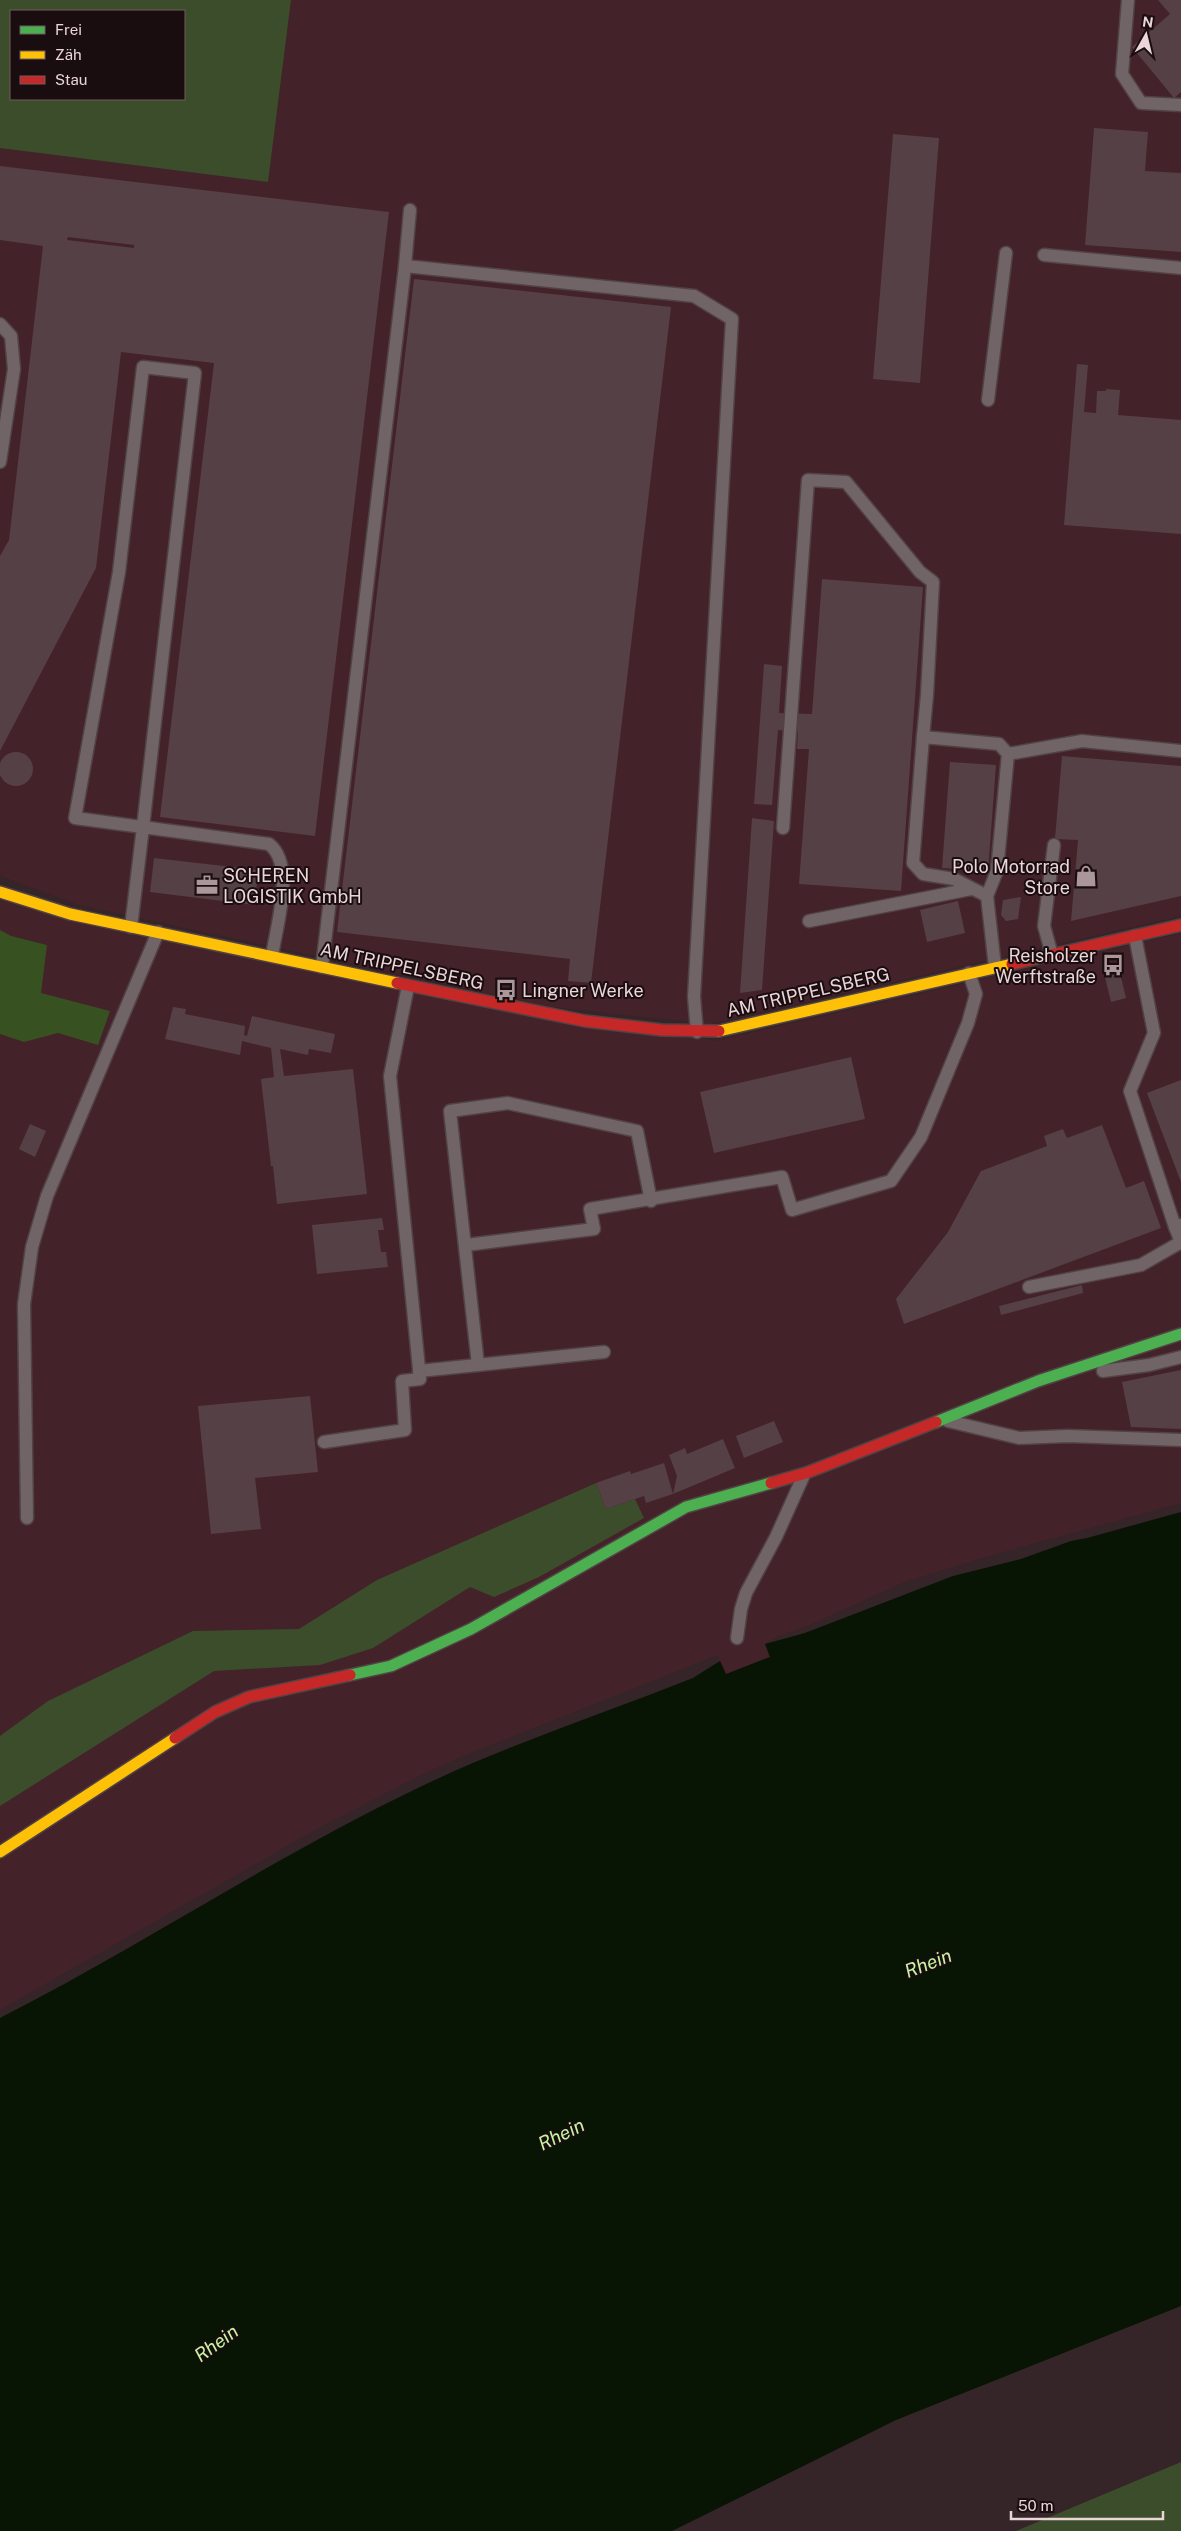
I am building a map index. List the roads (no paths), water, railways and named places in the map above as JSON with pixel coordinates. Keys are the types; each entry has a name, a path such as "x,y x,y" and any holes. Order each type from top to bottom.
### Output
{"street":[{"name":"AM TRIPPELSBERG","path":"0,892 70,914 408,986 559,1016 676,1032 713,1032 1181,925"},
{"path":"0,1852 215,1712 249,1698 391,1666 471,1629 686,1507 806,1473 1038,1381 1181,1334"}],"lane":[{"path":"1128,0 1122,74 1142,103 1181,105"},
{"path":"322,967 410,210"},
{"path":"988,400 1006,253"},
{"path":"1044,255 1181,268"},
{"path":"405,266 694,296 732,319 694,997 697,1032"},
{"path":"0,324 11,336 14,369 0,462"},
{"path":"131,927 143,827 195,373 143,367 119,572 75,818 143,827 269,844 274,848 284,869 272,956"},
{"path":"783,828 808,480 846,482 920,572 933,582 928,695 913,863 923,874 954,879 986,896"},
{"path":"923,737 999,744 1008,754 997,871 986,896 994,967"},
{"path":"1008,754 1082,741 1181,751"},
{"path":"1052,955 1044,926 1054,845"},
{"path":"809,921 971,888"},
{"path":"27,1518 24,1304 32,1247 47,1196 158,932"},
{"path":"1029,1287 1141,1265 1181,1242 1178,1226 1130,1091 1154,1033 1135,936"},
{"path":"466,1245 594,1229 590,1209 651,1201 782,1177 792,1210 891,1181 921,1136 968,1022 976,994 970,973"},
{"path":"324,1442 405,1430 402,1381 420,1379 390,1076 408,986"},
{"path":"478,1366 450,1111 508,1103 637,1131 651,1201"},
{"path":"419,1370 478,1366 604,1352"},
{"path":"1038,1381 1149,1365 1181,1357"},
{"path":"942,1420 1019,1438 1077,1436 1181,1440"},
{"path":"737,1638 741,1609 746,1593 776,1537 797,1488 806,1473"}],"water":[{"name":"Rhein","path":"1181,1512 1181,2306 896,2420 672,2531 0,2531 0,2018 106,1961 315,1841 455,1771 522,1743 693,1678 720,1661 726,1674 770,1657 765,1644 805,1633 953,1576 1021,1559 1071,1541"}],"place":[{"name":"Polo Motorrad Store","path":"1086,876"},
{"name":"SCHEREN LOGISTIK GmbH","path":"207,885"},
{"name":"Reisholzer Werftstraße","path":"1113,965"},
{"name":"Lingner Werke","path":"506,990"}]}
